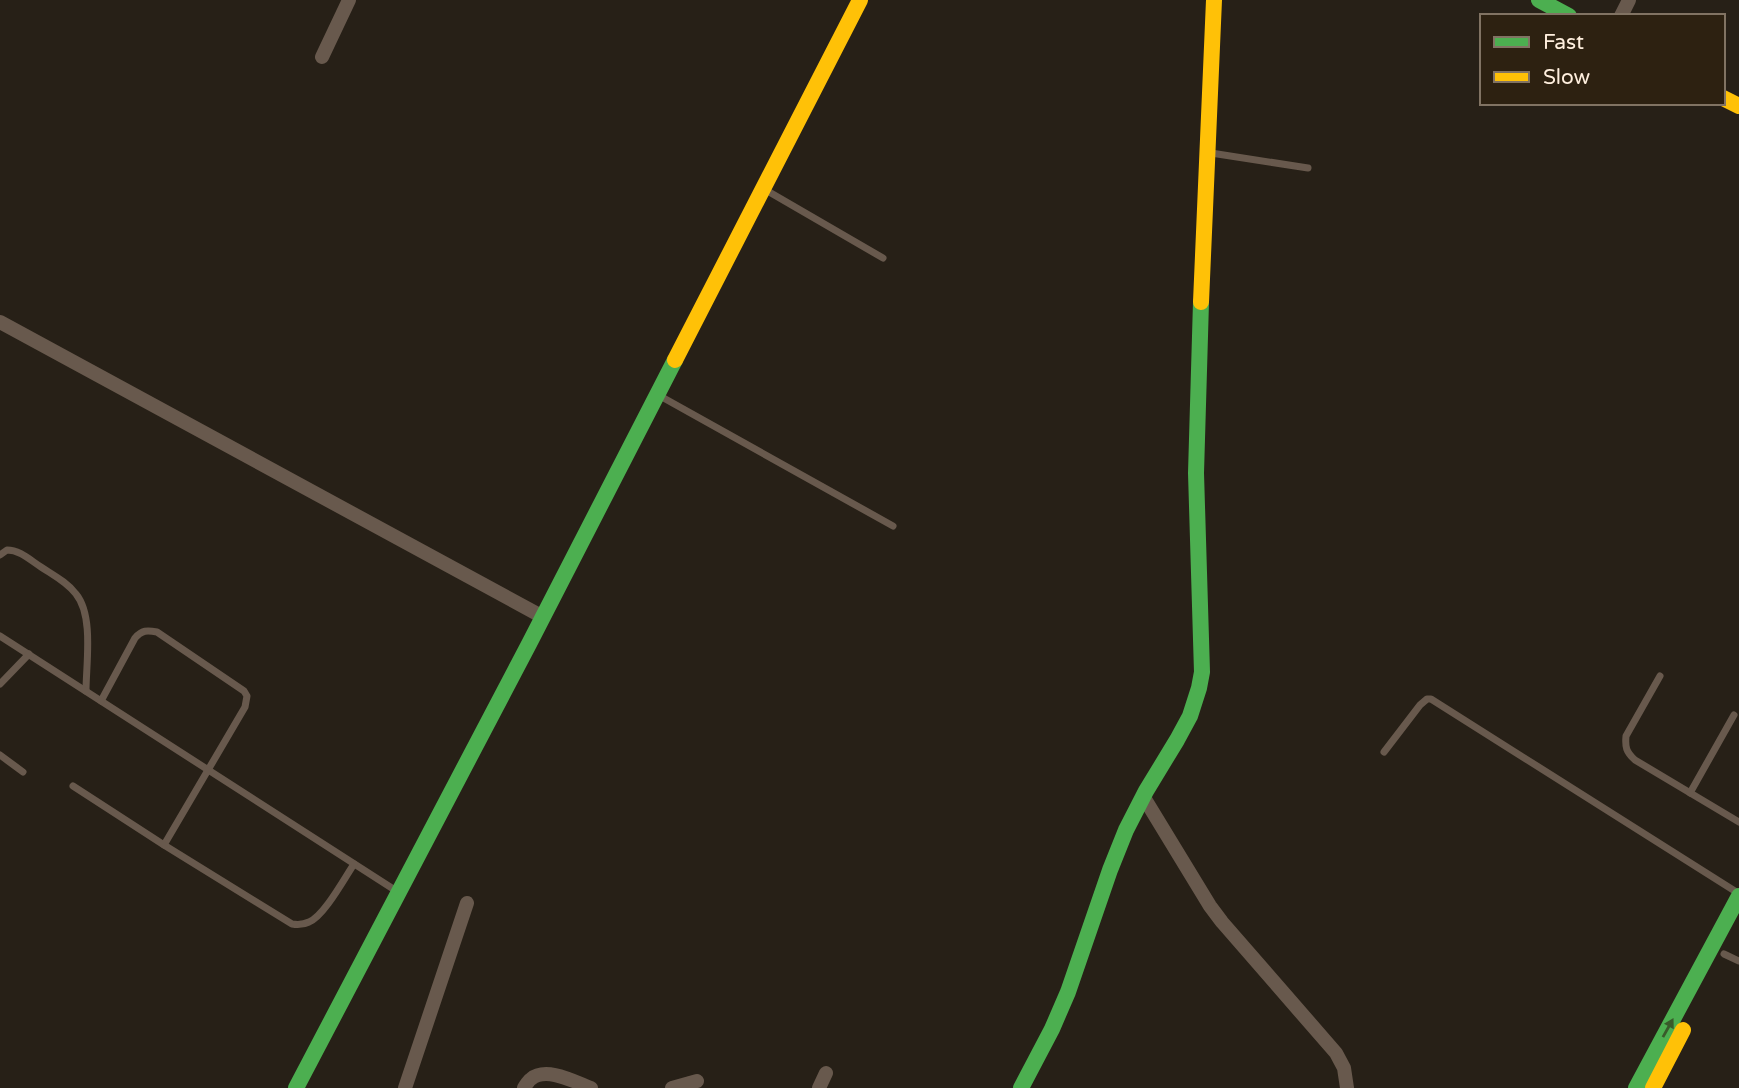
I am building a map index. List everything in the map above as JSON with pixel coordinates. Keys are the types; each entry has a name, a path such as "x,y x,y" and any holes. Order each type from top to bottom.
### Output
{"street":[{"path":"322,57 349,0"},
{"path":"296,1088 860,0"},
{"path":"1021,1088 1054,1026 1068,992 1114,858 1143,796 1188,724 1200,690 1202,672 1196,473 1214,0"},
{"path":"1539,0 1565,14"},
{"path":"1611,0 1625,8"},
{"path":"0,322 542,617"},
{"path":"1143,796 1222,922 1336,1052 1344,1068 1347,1088"},
{"path":"1636,1088 1739,894"},
{"path":"405,1088 467,903"},
{"path":"1653,1088 1739,926"},
{"path":"819,1088 826,1073"},
{"path":"524,1088 530,1079 538,1074 550,1074 591,1088"},
{"path":"672,1088 697,1081"}],"lane":[{"path":"1207,152 1308,168"},
{"path":"763,189 883,257"},
{"path":"657,394 892,526"},
{"path":"0,555 7,550 19,552 78,595 87,627 86,691"},
{"path":"101,701 135,638 140,632 147,630 157,632 240,687 247,696 245,707 164,845"},
{"path":"0,636 398,892"},
{"path":"0,684 29,654"},
{"path":"1660,676 1626,736 1628,754 1634,761 1739,822"},
{"path":"1384,752 1420,705 1431,699 1739,894"},
{"path":"1690,793 1734,715"},
{"path":"0,755 23,772"},
{"path":"73,786 292,924 311,922 320,915 354,864"},
{"path":"1724,954 1739,961"}],"traffic: fast":[{"path":"1539,0 1565,14"},
{"path":"1021,1088 1068,992 1126,830 1190,716 1199,688 1202,672 1196,473 1201,302"},
{"path":"296,1088 675,360"},
{"path":"1636,1088 1739,896"}],"traffic: slow":[{"path":"675,360 860,0"},
{"path":"1201,302 1214,0"},
{"path":"1725,99 1739,106"},
{"path":"1653,1088 1683,1030"}]}
